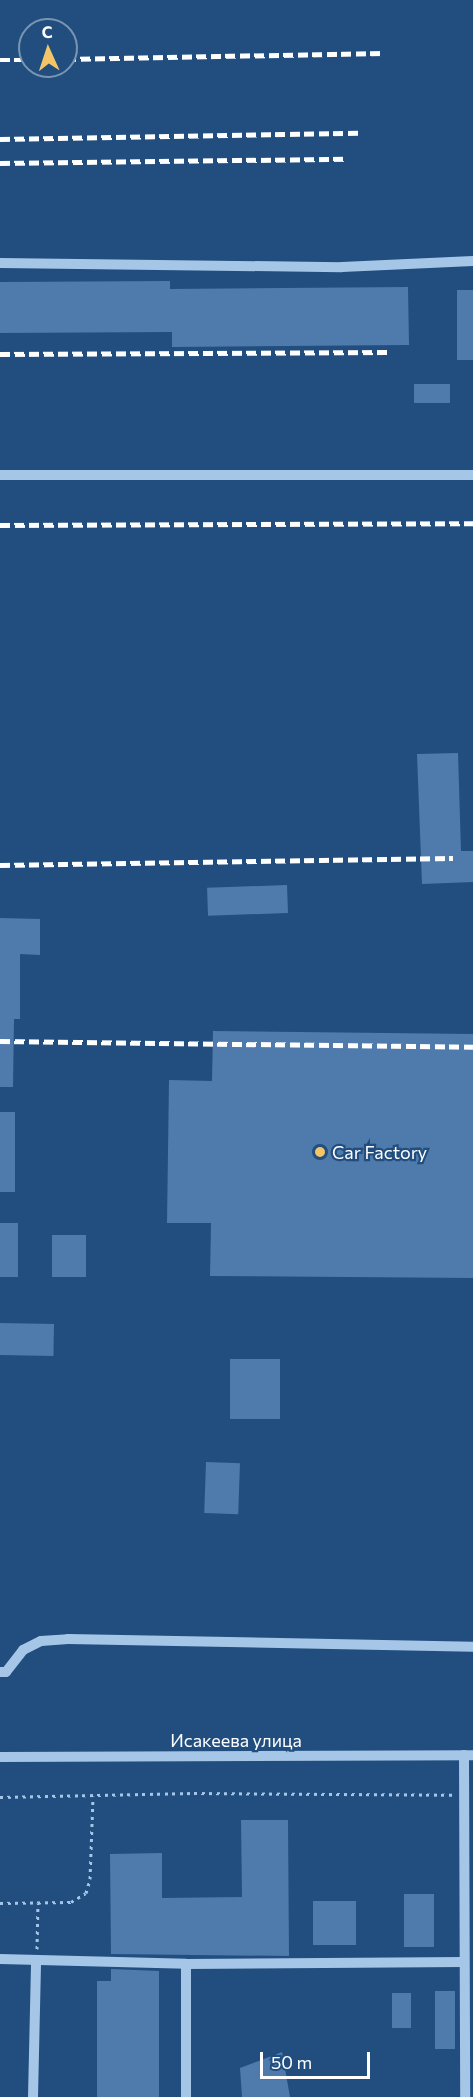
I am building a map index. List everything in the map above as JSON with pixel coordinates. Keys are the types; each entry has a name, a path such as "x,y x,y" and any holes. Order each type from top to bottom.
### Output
{"street":[{"path":"0,262 342,267 473,261"},
{"path":"0,475 473,475"},
{"path":"0,1672 6,1672 23,1650 41,1641 473,1647"},
{"path":"465,2097 464,1795 468,1755"},
{"name":"Исакеева улица","path":"0,1757 468,1755"},
{"path":"0,1959 186,1964 464,1962"},
{"path":"33,2097 36,1960"},
{"path":"186,1964 186,2097"}],"path":[{"path":"0,1797 194,1793 464,1795"},
{"path":"0,1903 71,1902 86,1893 90,1879 93,1796"},
{"path":"36,1960 38,1903"}],"building":[{"path":"170,281 170,289 408,287 409,345 172,347 172,332 0,333 0,282"},
{"path":"457,290 473,290 473,360 457,360"},
{"path":"414,384 450,384 450,403 414,403"},
{"path":"458,753 461,851 473,851 473,882 422,884 417,754"},
{"path":"287,885 288,913 208,916 207,888"},
{"path":"0,918 40,919 40,955 20,954 20,1019 14,1019 13,1087 0,1087"},
{"name":"Car Factory","path":"213,1031 473,1034 473,1278 210,1276 211,1223 167,1223 169,1080 212,1081"},
{"path":"0,1112 15,1112 15,1192 0,1192"},
{"path":"0,1223 18,1223 18,1277 0,1277"},
{"path":"52,1235 86,1235 86,1277 52,1277"},
{"path":"0,1323 54,1324 53,1356 0,1355"},
{"path":"230,1359 280,1359 280,1419 230,1419"},
{"path":"206,1462 240,1463 238,1514 204,1513"},
{"path":"241,1820 288,1820 289,1956 111,1954 110,1854 162,1853 162,1898 242,1897"},
{"path":"404,1894 434,1894 434,1947 404,1947"},
{"path":"313,1901 356,1901 356,1945 313,1945"},
{"path":"111,1969 159,1971 159,2097 97,2097 97,1981 111,1981"},
{"path":"435,1991 455,1991 455,2049 435,2049"},
{"path":"392,1993 411,1993 411,2028 392,2028"},
{"path":"282,2052 290,2097 242,2097 240,2068"}],"railway":[{"path":"78,59 384,53"},
{"path":"0,60 18,60"},
{"path":"0,139 360,133"},
{"path":"0,163 347,159"},
{"path":"0,354 389,352"},
{"path":"0,525 473,523"},
{"path":"0,865 453,858"},
{"path":"0,1041 473,1047"}],"place":[{"name":"Car Factory","path":"320,1152"}]}
